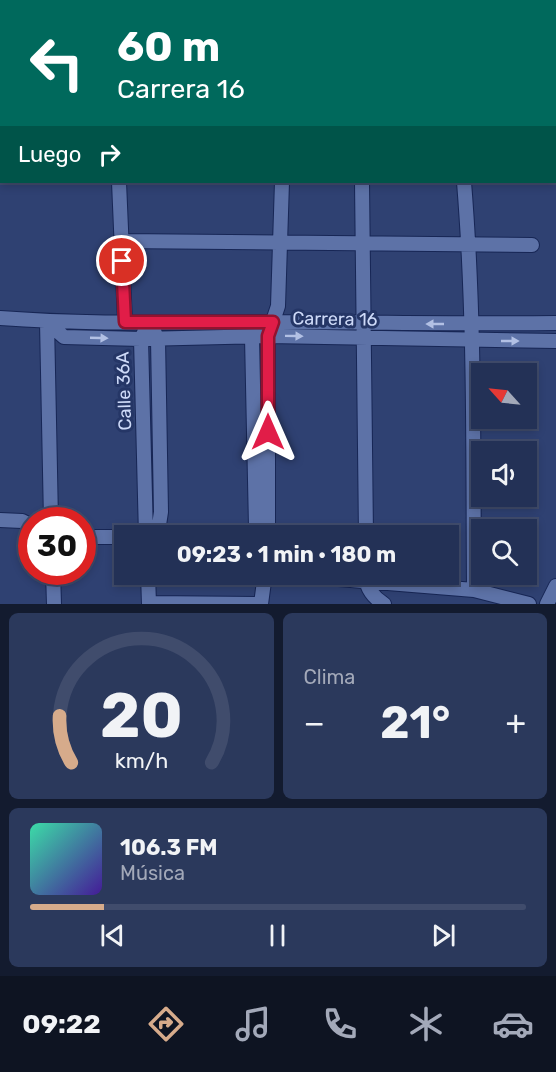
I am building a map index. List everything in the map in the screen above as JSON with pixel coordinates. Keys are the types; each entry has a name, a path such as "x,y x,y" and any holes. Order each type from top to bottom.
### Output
{"street":[{"path":"119,183 125,322"},
{"path":"268,525 268,336 278,306 282,183"},
{"path":"362,183 366,525"},
{"path":"464,183 472,324 474,590"},
{"path":"121,241 532,244"},
{"name":"Carrera 16","path":"0,318 47,322 273,322 472,340 556,341"},
{"path":"47,322 51,507"},
{"name":"Carrera 16","path":"47,322 64,337 141,339 252,337 472,324 556,322"},
{"name":"Calle 36A","path":"147,525 141,339 149,323"},
{"name":"Calle 36A","path":"149,323 158,339 161,512 159,525"},
{"path":"252,337 256,525"},
{"path":"0,520 18,521"},
{"path":"96,537 114,537"},
{"path":"53,585 54,604"},
{"path":"148,585 149,604 261,604 264,585"},
{"path":"369,585 374,598 384,604"},
{"path":"429,585 474,590 528,604"},
{"path":"548,604 556,586"}],"route":[{"path":"122,261 125,322 273,322 268,336 268,432"}]}
